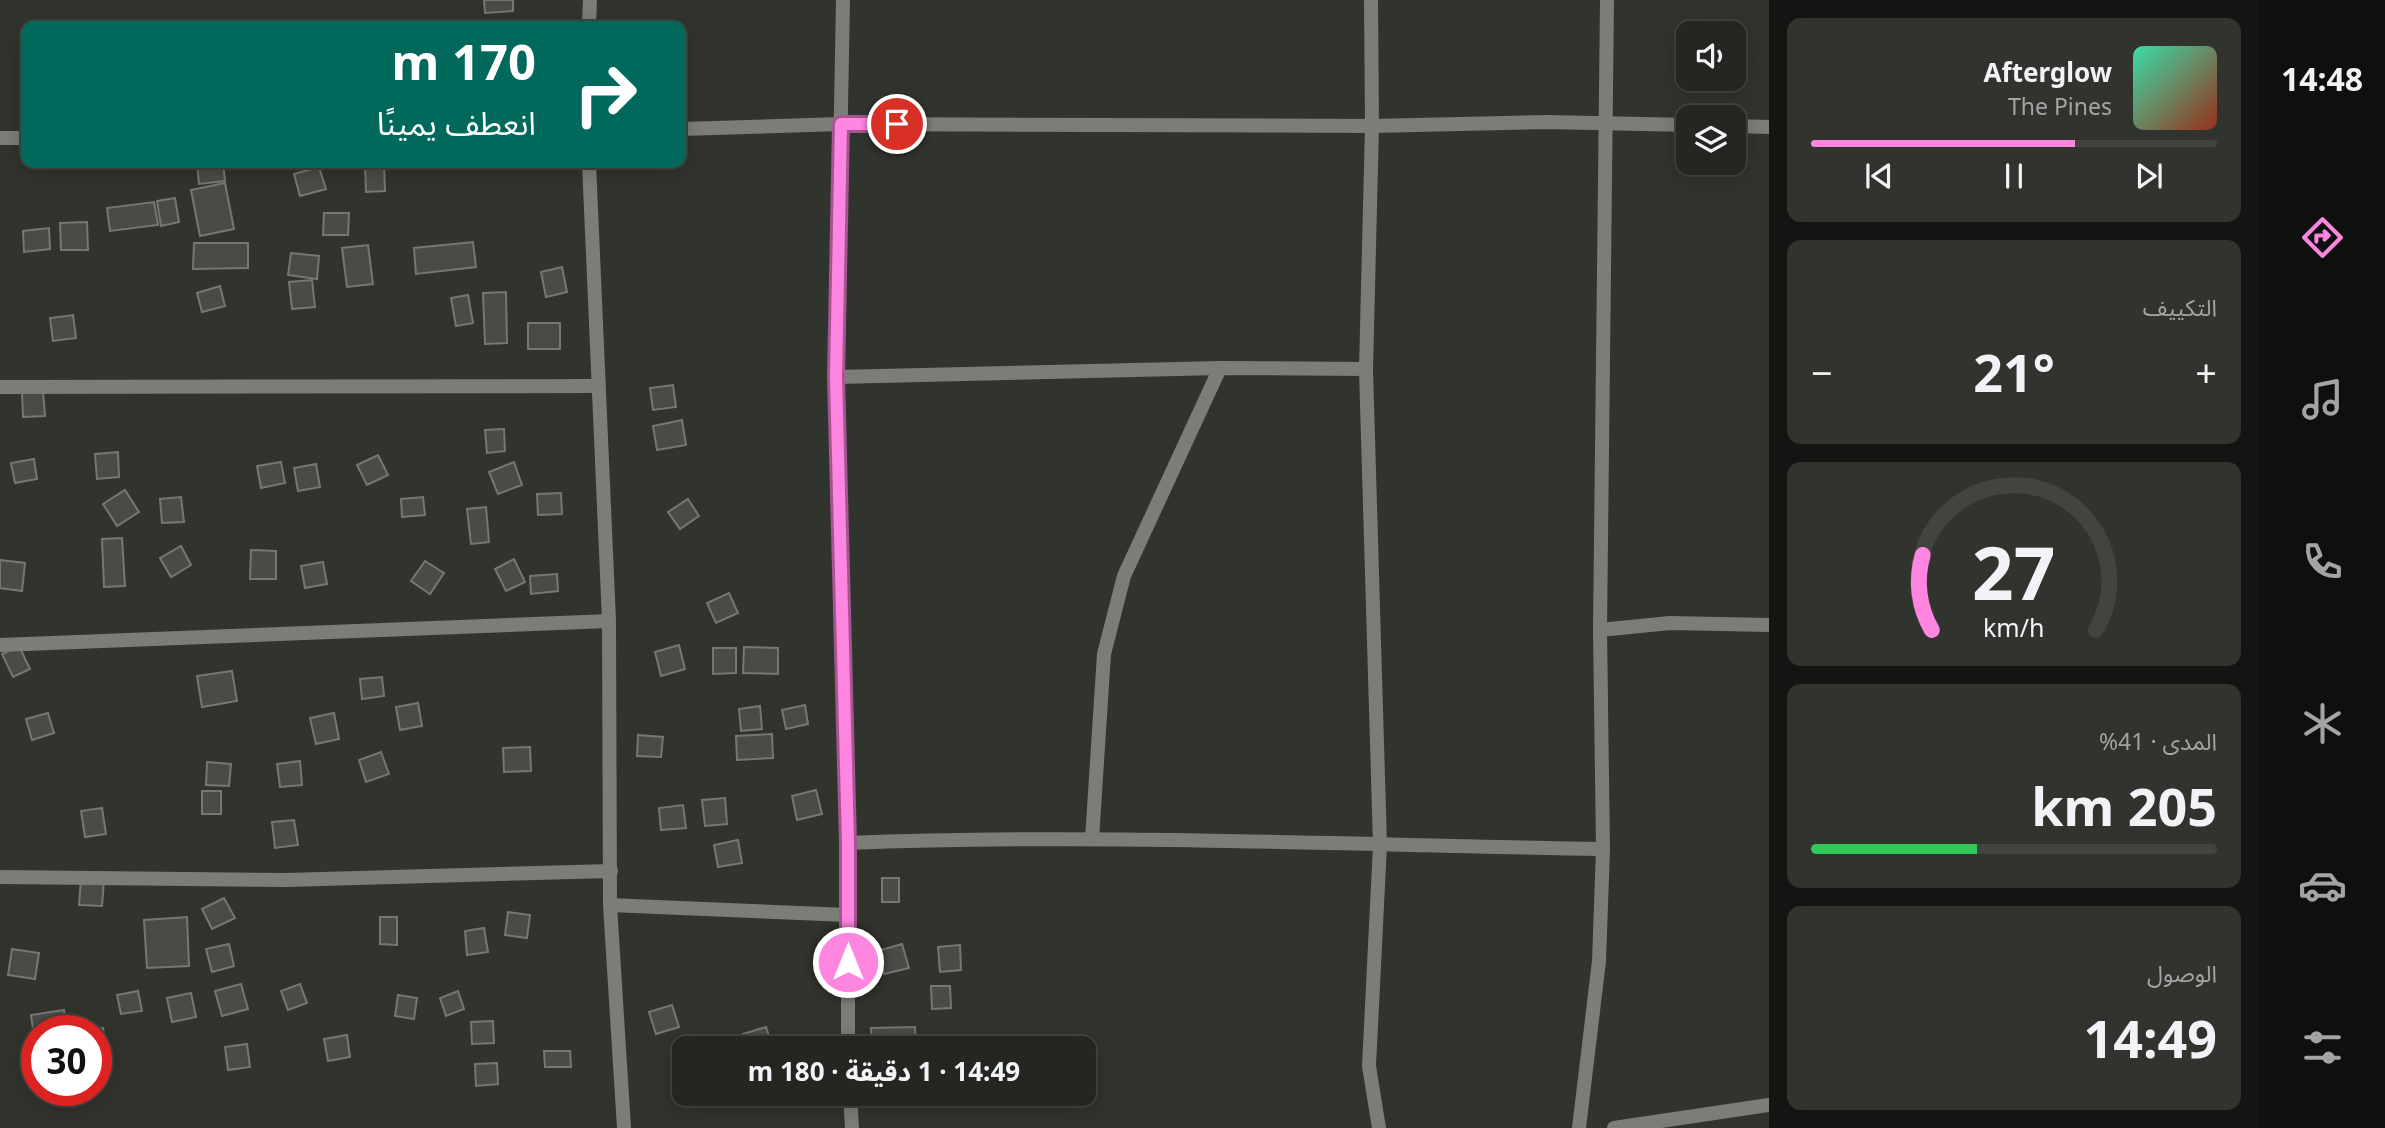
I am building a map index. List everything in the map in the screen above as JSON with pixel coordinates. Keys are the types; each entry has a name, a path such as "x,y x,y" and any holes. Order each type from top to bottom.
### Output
{"street":[{"path":"589,21 590,0"},
{"path":"843,0 836,377 848,843 848,1036"},
{"path":"1371,0 1372,126 1366,369 1380,845 1369,1066 1379,1128"},
{"path":"1579,1128 1599,961 1603,849 1600,631 1607,0"},
{"path":"686,129 841,124 1372,126 1546,122 1676,125"},
{"path":"1746,126 1769,127"},
{"path":"0,138 21,138"},
{"path":"589,168 609,621 610,905 624,1128"},
{"path":"836,377 1220,368 1366,369"},
{"path":"1092,839 1104,654 1124,576 1220,368"},
{"path":"0,387 597,386"},
{"path":"0,645 609,621"},
{"path":"1600,631 1670,622 1769,625"},
{"path":"848,843 969,838 1603,849"},
{"path":"0,877 286,880 611,871"},
{"path":"610,905 848,915"},
{"path":"1614,1128 1769,1105"},
{"path":"851,1106 852,1128"}],"building":[{"path":"484,0 513,0 513,11 485,13"},
{"path":"197,168 224,168 225,181 199,184"},
{"path":"319,168 326,189 300,196 294,174"},
{"path":"365,168 384,168 385,191 366,192"},
{"path":"225,183 234,229 200,236 191,190"},
{"path":"175,198 179,222 161,226 157,201"},
{"path":"154,202 158,225 110,231 107,208"},
{"path":"324,213 349,213 348,235 323,235"},
{"path":"87,222 88,250 61,250 60,223"},
{"path":"49,228 50,249 24,252 23,231"},
{"path":"473,242 476,267 416,274 414,248"},
{"path":"194,243 248,243 248,268 193,269"},
{"path":"368,245 373,284 347,287 342,248"},
{"path":"291,253 319,256 317,279 288,275"},
{"path":"562,267 567,292 546,297 541,272"},
{"path":"312,280 315,307 292,309 289,282"},
{"path":"220,286 225,306 202,312 197,293"},
{"path":"506,292 507,343 485,344 483,293"},
{"path":"468,295 473,323 456,326 451,298"},
{"path":"73,315 76,338 53,341 50,318"},
{"path":"528,323 560,323 560,349 528,349"},
{"path":"673,385 676,407 653,410 650,388"},
{"path":"43,391 45,416 23,417 22,392"},
{"path":"682,420 686,445 657,450 653,426"},
{"path":"504,429 505,451 487,453 485,430"},
{"path":"118,452 119,477 97,479 95,454"},
{"path":"378,455 388,475 367,485 357,465"},
{"path":"34,459 37,479 15,483 11,463"},
{"path":"281,462 285,483 261,488 257,466"},
{"path":"514,462 522,485 498,494 489,472"},
{"path":"316,464 320,487 298,491 294,468"},
{"path":"125,490 139,512 117,526 103,504"},
{"path":"561,493 562,514 538,515 537,494"},
{"path":"181,497 184,522 162,523 160,499"},
{"path":"423,497 425,515 402,517 401,499"},
{"path":"688,499 699,516 680,529 668,512"},
{"path":"486,507 489,542 471,544 467,509"},
{"path":"122,538 125,586 104,587 102,539"},
{"path":"181,546 191,565 171,577 160,558"},
{"path":"251,550 276,551 276,579 250,579"},
{"path":"514,559 525,582 506,591 495,569"},
{"path":"0,560 25,563 22,591 0,588"},
{"path":"425,561 444,573 430,594 411,581"},
{"path":"323,562 327,584 305,588 301,566"},
{"path":"557,574 558,591 531,594 530,576"},
{"path":"729,593 738,613 716,623 707,603"},
{"path":"679,645 685,669 661,676 655,652"},
{"path":"19,646 30,669 13,677 2,654"},
{"path":"744,647 778,648 778,674 743,673"},
{"path":"713,648 736,648 736,673 713,674"},
{"path":"232,671 237,701 202,707 197,676"},
{"path":"382,677 384,696 362,699 360,679"},
{"path":"418,703 422,726 400,730 396,707"},
{"path":"805,705 808,724 786,729 782,710"},
{"path":"760,706 762,729 741,731 739,709"},
{"path":"48,713 54,733 32,740 26,719"},
{"path":"334,713 339,739 316,744 310,718"},
{"path":"772,734 773,758 737,760 736,736"},
{"path":"638,735 663,737 661,757 637,756"},
{"path":"530,747 531,771 504,772 503,748"},
{"path":"381,752 389,774 366,782 359,760"},
{"path":"300,761 302,785 280,787 277,764"},
{"path":"207,762 231,764 229,786 206,785"},
{"path":"816,790 822,814 797,820 792,796"},
{"path":"202,791 221,791 221,814 202,814"},
{"path":"725,798 727,824 705,826 702,800"},
{"path":"683,805 686,828 661,830 659,808"},
{"path":"102,808 106,834 85,837 81,811"},
{"path":"294,820 298,845 275,848 272,822"},
{"path":"738,840 742,863 718,867 714,845"},
{"path":"882,878 899,878 899,902 882,902"},
{"path":"81,879 104,880 102,906 79,905"},
{"path":"224,898 235,918 212,929 202,909"},
{"path":"508,912 530,915 527,938 505,935"},
{"path":"187,917 189,966 147,968 144,920"},
{"path":"380,917 397,917 397,945 380,944"},
{"path":"484,928 488,952 467,955 465,931"},
{"path":"229,944 234,966 212,972 206,949"},
{"path":"902,944 909,968 884,974 878,951"},
{"path":"960,945 961,970 940,972 938,947"},
{"path":"12,949 39,953 35,979 8,975"},
{"path":"241,984 248,1009 222,1016 215,991"},
{"path":"300,984 307,1003 288,1010 281,991"},
{"path":"931,986 950,986 951,1008 932,1009"},
{"path":"138,991 142,1011 121,1014 117,995"},
{"path":"458,991 464,1009 446,1016 440,998"},
{"path":"191,993 196,1017 172,1022 167,998"},
{"path":"398,995 417,998 414,1019 395,1016"},
{"path":"672,1005 679,1027 656,1034 649,1012"},
{"path":"64,1010 65,1015 31,1015"},
{"path":"493,1021 494,1043 472,1044 471,1022"},
{"path":"766,1027 769,1036 744,1036 743,1034"},
{"path":"915,1027 915,1036 871,1036 871,1028"},
{"path":"347,1035 350,1057 328,1061 324,1039"},
{"path":"247,1044 250,1067 228,1070 225,1047"},
{"path":"544,1051 570,1051 571,1067 545,1067"},
{"path":"497,1063 498,1084 476,1086 475,1064"}],"route":[{"path":"848,962 848,843 836,377 841,124 897,124"}]}
